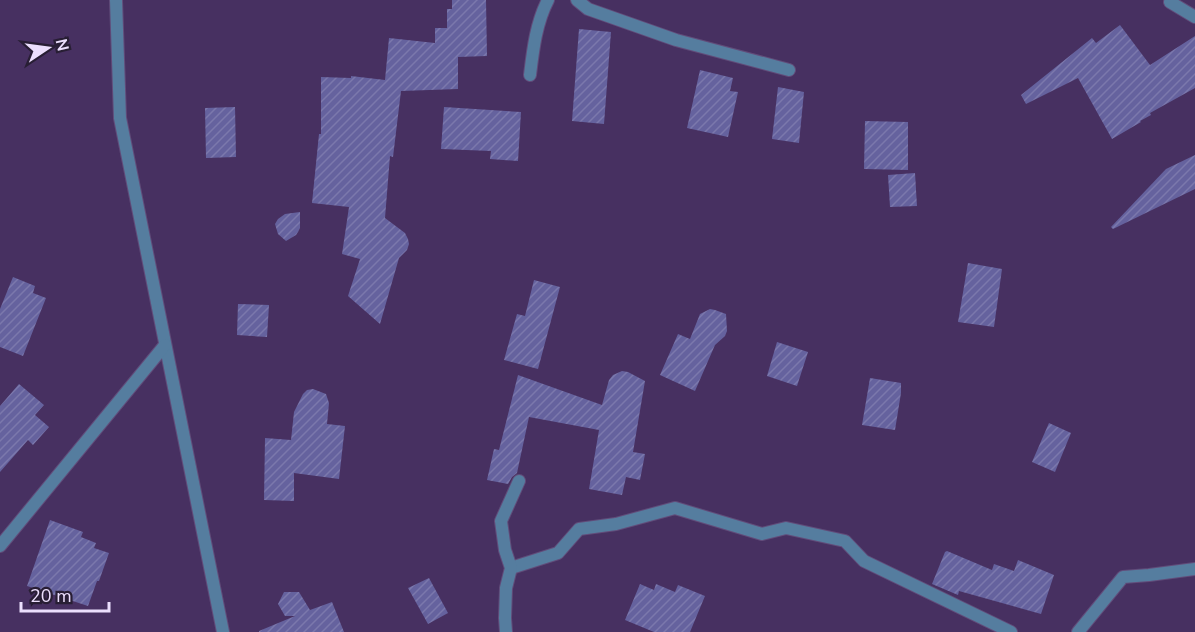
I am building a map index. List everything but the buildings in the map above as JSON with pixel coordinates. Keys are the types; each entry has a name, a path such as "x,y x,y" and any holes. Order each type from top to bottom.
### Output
{"street":[{"path":"116,0 120,118 223,632"},
{"path":"530,75 536,36 548,0"},
{"path":"577,0 588,9 609,18 676,40 789,70"},
{"path":"1170,2 1195,17"},
{"path":"0,546 165,345"},
{"path":"506,632 506,588 511,568 505,550 501,521 519,481"},
{"path":"511,568 558,553 579,529 616,524 675,508 762,534 786,528 845,541 864,561 1011,632"},
{"path":"1078,632 1123,577 1195,569"}]}
